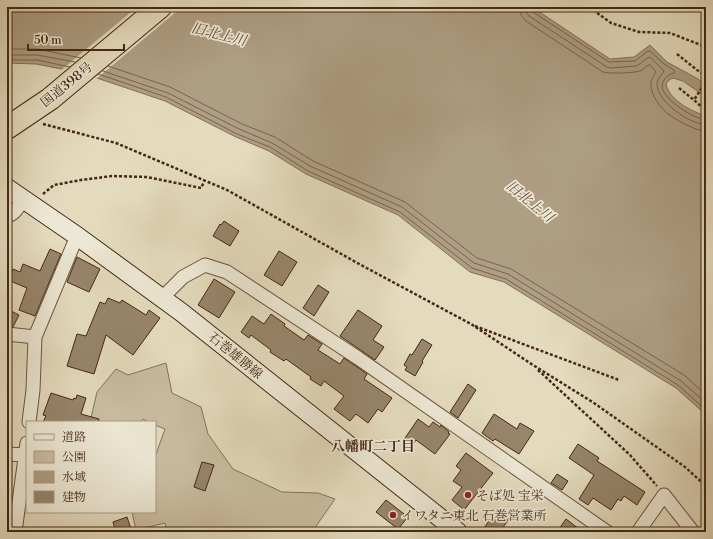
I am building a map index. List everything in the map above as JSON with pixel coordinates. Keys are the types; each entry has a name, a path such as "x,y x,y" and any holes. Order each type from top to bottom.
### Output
{"highway":[{"name":"国道398号","path":"7,128 50,99 160,7"}],"main road":[{"name":"石巻雄勝線","path":"7,188 77,236 162,298 458,532"}],"street":[{"path":"7,216 30,203"},
{"path":"29,421 33,390 36,337 77,236"},
{"path":"162,298 183,277 205,265 227,272 358,358 607,532"},
{"path":"7,334 36,337"},
{"path":"7,454 26,449 15,532"},
{"path":"638,532 664,495 693,532"}],"path":[{"path":"589,7 611,23 639,32 670,33 706,47"},
{"path":"677,54 696,70 706,76"},
{"path":"694,100 706,85"},
{"path":"679,88 706,111"},
{"path":"42,124 116,143 227,190 361,265 471,324 594,403 685,467 706,486"},
{"path":"30,203 54,185 81,180 112,176 147,177 201,188 205,180"},
{"path":"471,324 619,380"},
{"path":"533,365 630,455 664,495"}],"green space":[{"path":"166,363 172,393 201,407 208,434 233,469 282,492 318,493 335,499 312,532 167,532 165,523 136,530 132,513 156,513 156,454 165,429 156,425 156,421 147,421 143,419 142,421 90,421 97,392 116,369 128,375"}],"water":[{"name":"旧北上川","path":"7,7 532,7 610,59 634,57 650,45 667,62 706,85 706,97 683,81 673,78 666,84 668,90 676,100 688,108 706,116 706,415 676,388 504,282 470,272 398,215 306,174 269,151 236,137 165,101 82,73 36,64 7,63"}],"pier":[{"path":"137,7 182,7 95,80 81,75 60,71"}],"building":[{"path":"224,221 239,231 230,246 213,236 220,224 221,225"},
{"path":"50,249 61,254 35,316 19,310 27,288 8,280 13,269 20,272 23,264 40,271"},
{"path":"279,251 297,262 282,286 264,275"},
{"path":"77,257 100,269 89,292 67,282"},
{"path":"214,279 235,292 219,318 198,305"},
{"path":"318,285 329,292 314,316 303,308"},
{"path":"108,298 120,303 122,300 146,315 149,310 160,318 133,355 106,335 94,374 67,366 77,334 86,336 100,302 105,304"},
{"path":"7,309 19,315 13,327 7,326"},
{"path":"358,310 382,326 373,340 384,347 375,360 340,336"},
{"path":"271,314 285,324 284,326 304,340 308,335 322,344 318,350 340,364 344,358 367,374 364,379 392,398 382,412 378,409 368,423 356,414 350,421 334,409 344,396 324,381 321,386 286,359 284,361 270,352 271,350 251,335 249,338 241,332 252,316 264,324"},
{"path":"422,339 432,345 415,376 405,370 407,367 404,365 410,354 412,355"},
{"path":"468,384 476,390 458,418 450,412"},
{"path":"51,393 73,400 74,398 76,399 77,395 86,398 81,414 99,419 99,421 44,421 46,416 43,415"},
{"path":"494,414 517,429 520,423 534,431 519,454 495,439 493,441 482,433"},
{"path":"418,419 429,427 433,422 440,427 441,425 450,434 435,454 416,440 411,447 403,441"},
{"path":"578,444 599,458 597,461 645,492 637,505 624,496 621,501 618,499 611,510 593,498 588,505 579,499 594,475 569,458"},
{"path":"466,453 493,473 464,510 452,500 462,487 453,481 461,470 456,466"},
{"path":"202,462 214,465 205,491 194,487"},
{"path":"557,474 568,481 562,490 551,483"},
{"path":"386,500 408,517 398,529 376,512"},
{"path":"498,508 510,517 500,532 490,532 484,528"},
{"path":"127,517 131,529 116,532 113,522"},
{"path":"566,519 583,532 557,532"}],"place":[{"name":"そば処 宝栄","path":"468,495"},
{"name":"イワタニ東北 石巻営業所","path":"393,515"}],"district":[{"name":"八幡町二丁目","path":"373,446"}]}
